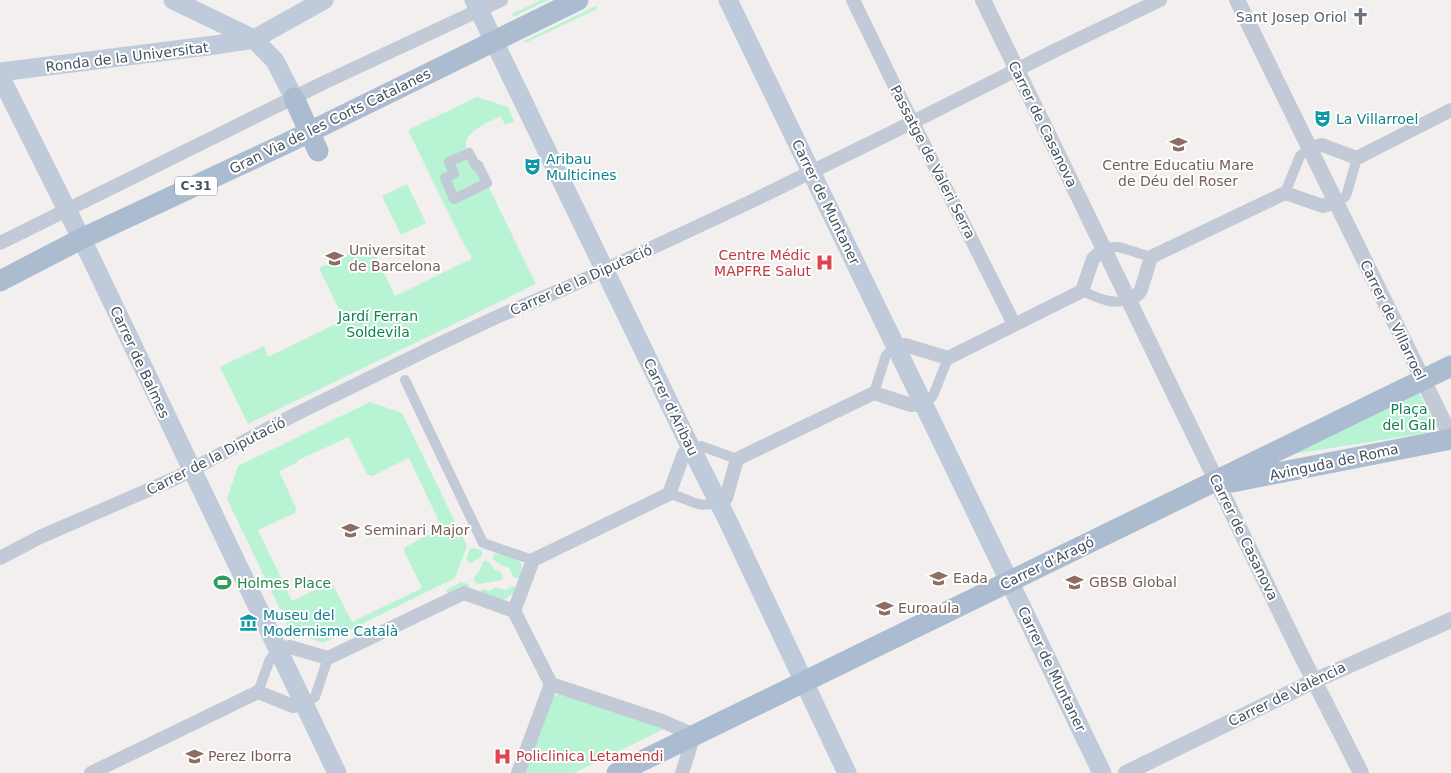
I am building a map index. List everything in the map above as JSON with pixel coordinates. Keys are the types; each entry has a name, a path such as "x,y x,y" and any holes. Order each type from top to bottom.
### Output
{"main road":[{"path":"173,0 254,39 275,61 314,142"},
{"path":"254,39 324,0"},
{"name":"Gran Via de les Corts Catalanes","path":"0,281 81,238 314,142 494,41 578,0"},
{"name":"Carrer de Muntaner","path":"728,0 1102,773"},
{"name":"Carrer d'Aribau","path":"476,5 718,502 847,773"},
{"name":"Ronda de la Universitat","path":"0,72 254,39"},
{"name":"Carrer de Balmes","path":"0,76 81,238 192,470 284,648 304,704 337,773"},
{"name":"Carrer d'Aragó","path":"617,773 1009,581 1217,482 1451,366"},
{"name":"Avinguda de Roma","path":"1217,482 1242,481 1451,438"}],"street":[{"path":"0,243 294,98 476,5 501,0"},
{"name":"Passatge de Valeri Serra","path":"853,0 1014,324"},
{"name":"Carrer de Casanova","path":"983,0 1017,70 1098,254 1134,297 1217,482 1361,773"},
{"name":"Carrer de la Diputació","path":"0,558 40,537 192,470 292,416 439,344 605,270 811,172 1160,0"},
{"name":"Carrer de Villarroel","path":"1237,0 1313,147 1329,204 1423,380 1451,438"},
{"path":"1082,291 1111,302 1120,303 1134,297 1152,257 1285,193 1329,204 1345,197 1357,158 1451,110"},
{"path":"1285,193 1300,156 1313,147 1322,145 1357,158"},
{"path":"469,153 488,183 454,199 445,178 454,174 449,162 469,153"},
{"path":"669,494 684,453 691,449 701,446 737,459 874,393 911,405 924,404 933,396 948,358 1082,291 1098,254 1119,247 1152,257"},
{"path":"874,393 886,355 896,347 910,346 948,358"},
{"path":"405,380 483,543 533,560"},
{"path":"514,611 533,560 669,494 680,496 705,506 718,502 726,498 737,459"},
{"path":"263,694 270,659 284,648 328,658 464,593 514,611 551,684 662,721 694,735 682,773"},
{"name":"Carrer de València","path":"1126,773 1314,681 1451,620"},
{"path":"91,773 263,694 293,706 304,704 315,697 328,658"},
{"path":"518,773 551,684"}],"green space":[{"path":"541,0 548,0 513,17 512,14"},
{"path":"596,6 597,9 525,43 524,41"},
{"name":"Jardí Ferran Soldevila","path":"477,97 508,107 514,121 505,125 501,116 484,124 469,136 466,141 466,147 475,166 478,165 536,284 248,424 220,367 264,346 268,356 270,356 344,320 319,268 370,243 395,296 471,259 408,130"},
{"path":"407,184 426,223 401,235 382,196"},
{"name":"Plaça del Gall","path":"1419,393 1433,422 1432,428 1426,433 1293,454"},
{"path":"370,402 402,413 467,546 455,578 323,643 291,632 227,499 238,466","holes":["349,437 367,474 372,476 409,458 442,528 405,547 404,551 422,588 352,622 333,585 329,583 292,601 258,530 295,513 296,508 279,471 298,462 298,460"]},
{"path":"470,548 482,550 482,556 471,563 466,560"},
{"path":"494,554 506,554 517,559 522,565 521,578 514,578 509,568 493,559"},
{"path":"485,561 488,561 494,569 502,573 502,580 475,583 474,577"},
{"path":"461,582 469,586 465,588 461,586 448,594 446,590"},
{"path":"513,586 516,588 515,592 504,600 480,592 483,589 490,591 495,587 505,590"},
{"path":"564,691 668,727 574,773 523,773 549,699"}],"place":[{"name":"Sant Josep Oriol","path":"1361,17"},
{"name":"La Villarroel","path":"1322,119"},
{"name":"Centre Educatiu Mare de Déu del Roser","path":"1178,145"},
{"name":"Aribau Multicines","path":"532,167"},
{"name":"Universitat de Barcelona","path":"335,258"},
{"name":"Centre Médic MAPFRE Salut","path":"825,263"},
{"name":"Seminari Major","path":"350,530"},
{"name":"Eada","path":"939,578"},
{"name":"GBSB Global","path":"1075,582"},
{"name":"Holmes Place","path":"223,583"},
{"name":"Euroaula","path":"884,608"},
{"name":"Museu del Modernisme Català","path":"249,623"},
{"name":"Perez Iborra","path":"194,756"},
{"name":"Policlinica Letamendi","path":"502,756"}]}
